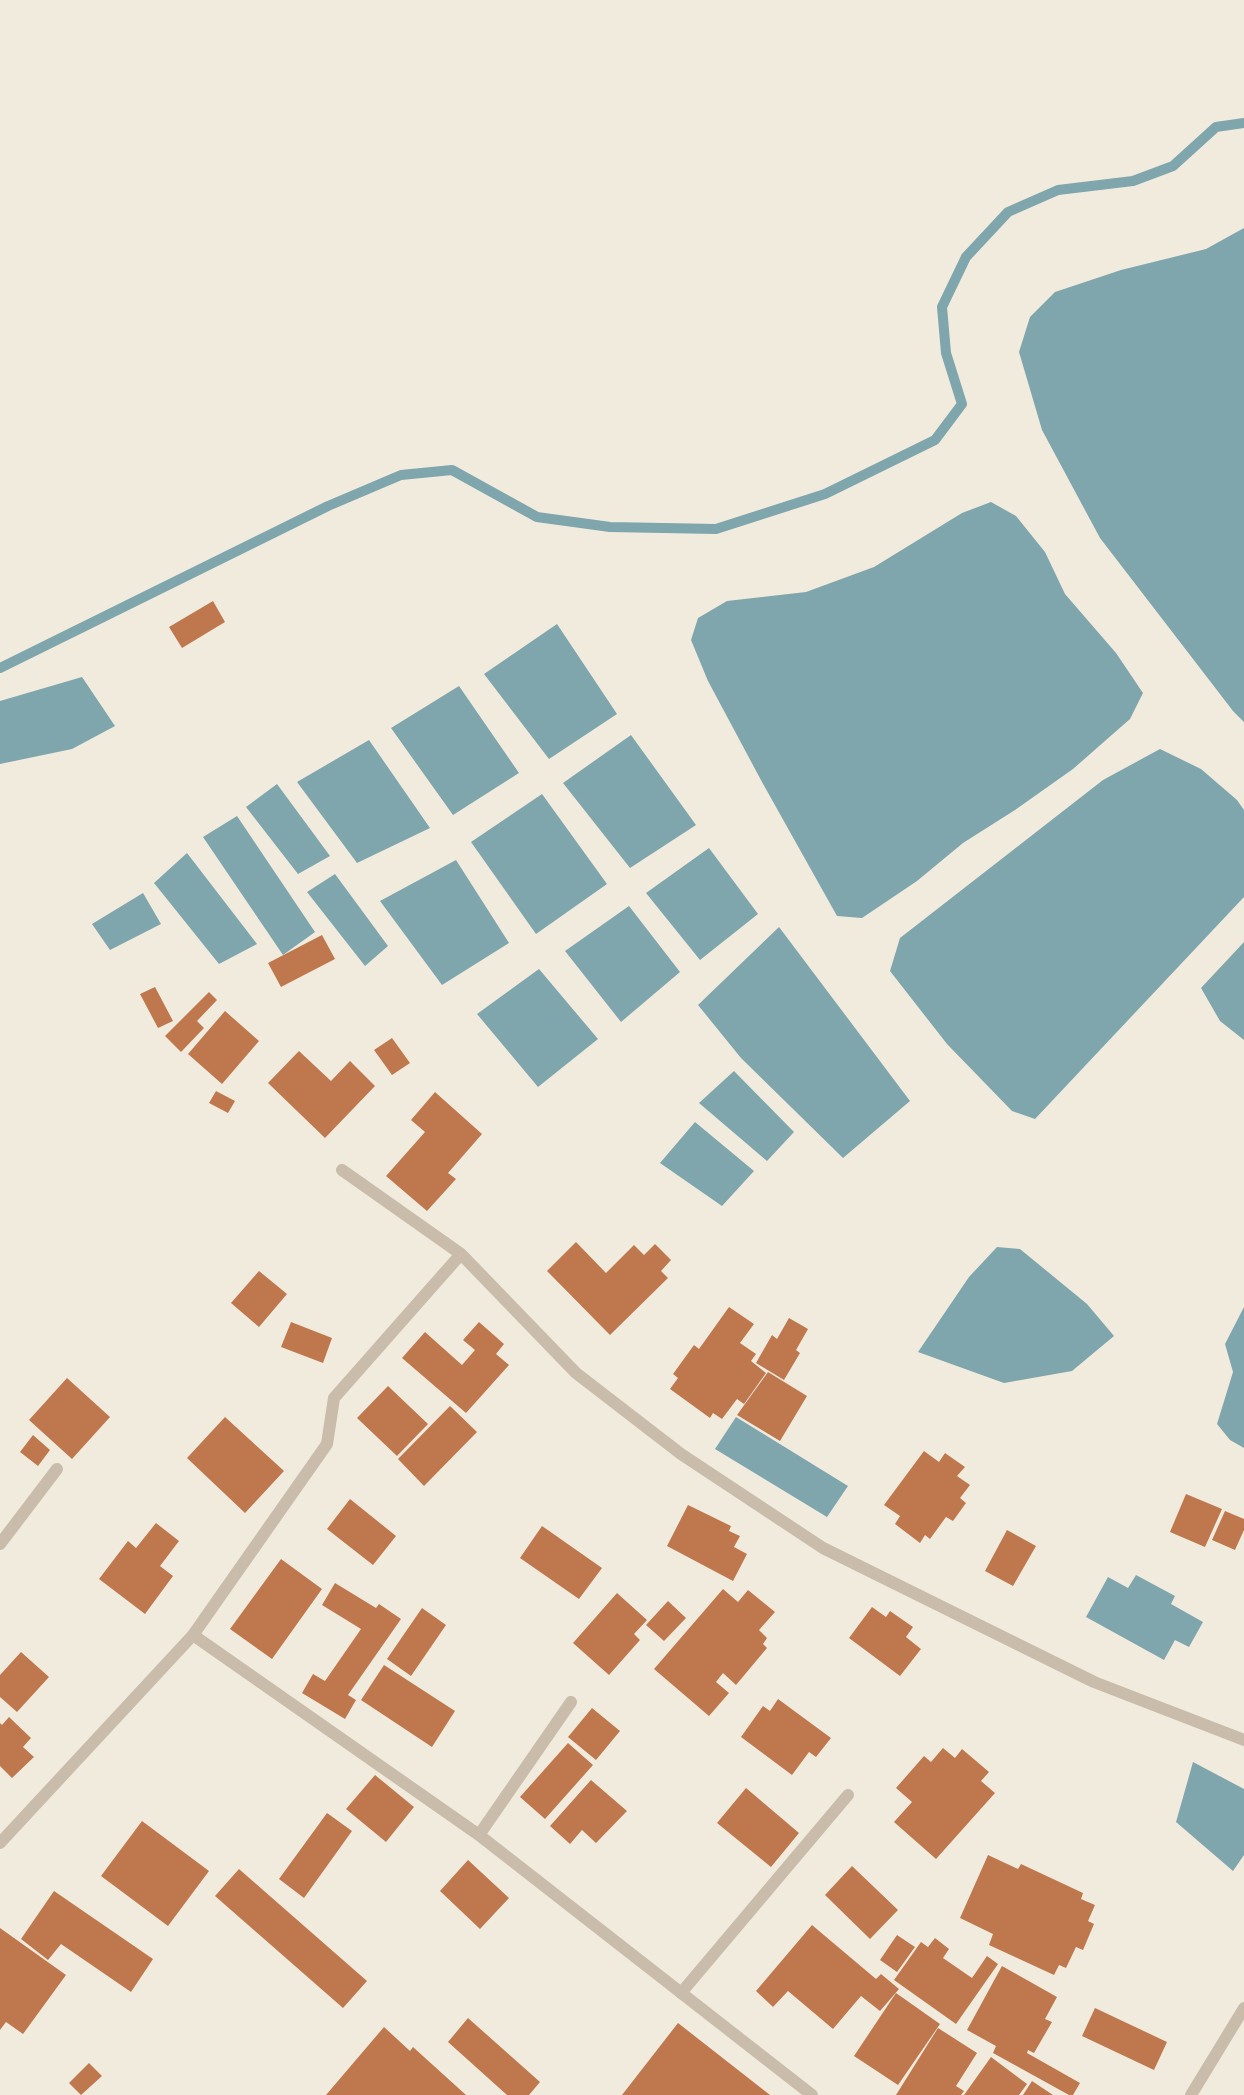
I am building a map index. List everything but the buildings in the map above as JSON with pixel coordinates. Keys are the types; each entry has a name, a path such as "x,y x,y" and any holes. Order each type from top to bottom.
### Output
{"street":[{"path":"342,1170 461,1254 576,1374 680,1454 823,1548 1094,1682 1244,1740"},
{"path":"0,1843 193,1635 327,1444 334,1398 461,1254"},
{"path":"0,1544 57,1469"},
{"path":"193,1635 479,1836 812,2095"},
{"path":"479,1836 571,1702"},
{"path":"681,1993 848,1795"},
{"path":"1191,2095 1244,2008"}],"water":[{"path":"1244,228 1244,722 1233,711 1100,538 1042,430 1019,352 1030,317 1055,292 1121,270 1206,249"},
{"path":"991,502 1016,516 1045,552 1065,594 1116,653 1143,693 1130,719 1073,769 1015,810 963,843 917,881 862,918 837,916 708,681 691,640 698,618 727,601 806,592 874,567 962,513"},
{"path":"557,624 617,714 549,759 484,674"},
{"path":"82,677 115,726 72,749 0,764 0,701"},
{"path":"459,686 519,773 453,815 391,728"},
{"path":"631,735 696,825 630,868 563,783"},
{"path":"369,740 430,828 357,863 297,782"},
{"path":"1160,749 1201,769 1237,800 1244,810 1244,897 1035,1119 1012,1111 947,1044 890,971 900,938 1103,780"},
{"path":"277,784 330,856 298,874 246,807"},
{"path":"542,794 607,884 536,934 471,842"},
{"path":"237,816 315,932 283,955 203,837"},
{"path":"709,848 758,914 700,960 646,893"},
{"path":"187,853 257,944 219,964 154,883"},
{"path":"456,860 509,943 442,985 380,901"},
{"path":"335,874 388,946 365,966 307,892"},
{"path":"143,893 161,924 110,950 92,924"},
{"path":"629,906 680,972 621,1022 565,951"},
{"path":"779,927 910,1101 843,1158 741,1058 698,1005"},
{"path":"1244,942 1244,1040 1220,1021 1201,988"},
{"path":"539,969 598,1039 538,1087 477,1014"},
{"path":"734,1071 794,1132 767,1161 699,1103"},
{"path":"695,1122 754,1171 722,1206 660,1163"},
{"path":"997,1247 1020,1249 1087,1304 1114,1336 1072,1371 1004,1383 918,1352 969,1277"},
{"path":"1244,1307 1244,1448 1230,1440 1217,1424 1233,1372 1225,1344"},
{"path":"736,1417 848,1486 827,1517 715,1449"},
{"path":"1136,1575 1175,1596 1171,1604 1203,1622 1189,1647 1175,1640 1164,1660 1086,1617 1108,1577 1128,1588"},
{"path":"1193,1762 1244,1789 1244,1855 1233,1871 1176,1822"}],"waterway":[{"path":"0,668 328,506 401,475 452,470 537,517 610,527 716,529 825,494 935,440 962,404 946,353 942,307 966,257 1008,212 1058,190 1133,181 1173,166 1216,127 1244,123"}]}
